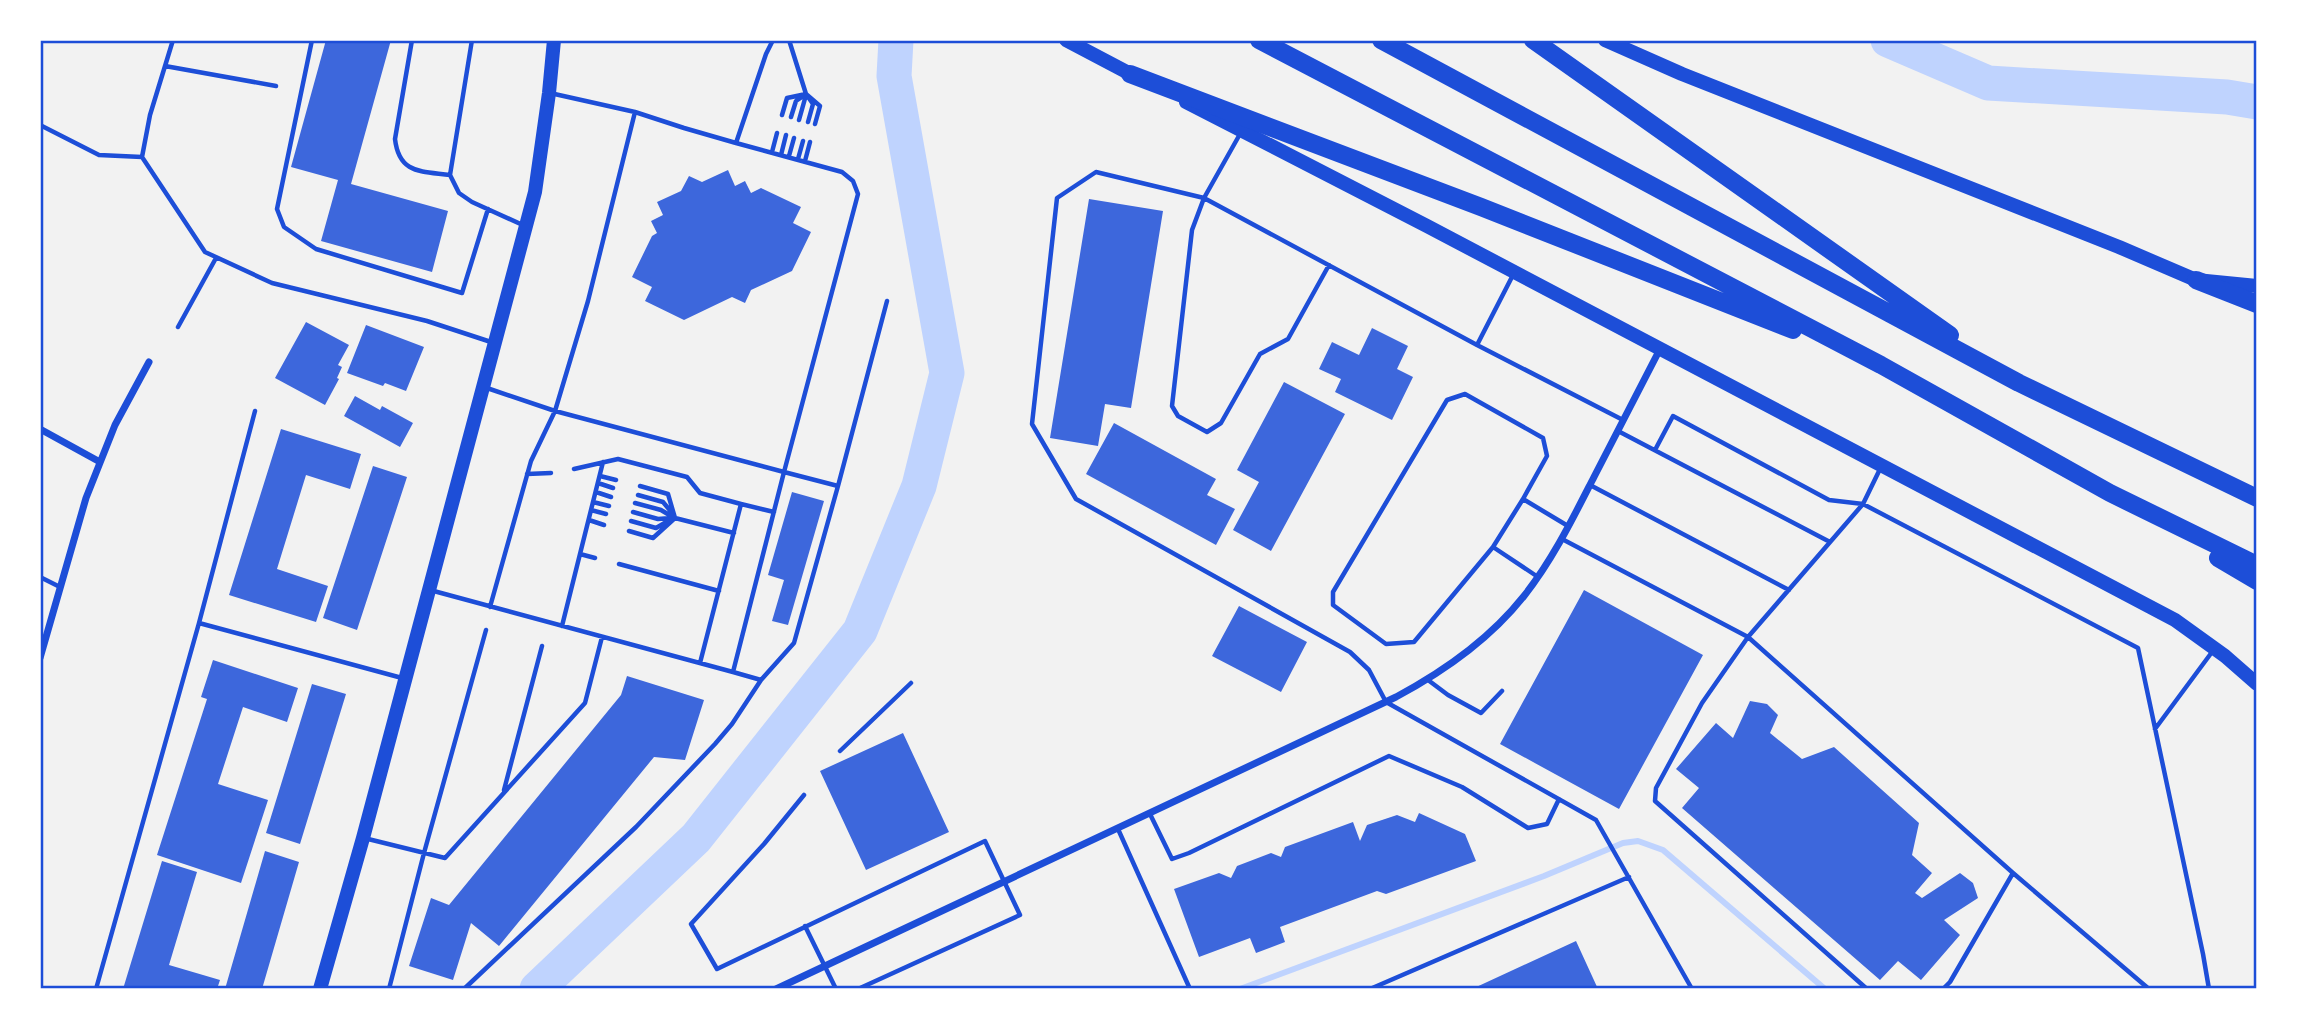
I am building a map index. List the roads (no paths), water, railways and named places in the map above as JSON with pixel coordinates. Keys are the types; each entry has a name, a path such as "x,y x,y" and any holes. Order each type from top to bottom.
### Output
{"highway":[{"path":"1258,40 1881,365 2110,493 2257,581"},
{"path":"1381,40 2019,383 2257,498"},
{"path":"1533,40 2019,383"},
{"path":"1130,74 1481,207 1881,365"},
{"path":"2196,281 2257,304"},
{"path":"2110,493 2257,565"}],"main road":[{"path":"320,989 406,679 535,192 554,40"},
{"path":"1066,40 1515,272 2175,620 2257,684"},
{"path":"1605,40 1682,74 2119,247 2196,281 2257,286"}],"street":[{"path":"776,989 1428,680 1495,626 1538,577 1569,526 1660,349"},
{"path":"40,659 86,498 115,425 149,362"},
{"path":"40,429 100,462"}],"lane":[{"path":"173,40 150,115 142,157 205,253 272,283 427,321 495,344"},
{"path":"312,40 277,209 284,228 316,249 462,293 488,209"},
{"path":"412,40 395,139 397,155 411,170 450,176"},
{"path":"472,40 450,176 459,193 526,227"},
{"path":"736,143 773,40"},
{"path":"789,40 806,94 813,104 808,122"},
{"path":"165,66 276,86"},
{"path":"549,93 635,112 842,172 853,181 858,194 733,672"},
{"path":"782,115 787,98 806,94"},
{"path":"791,117 796,101 806,94"},
{"path":"799,120 806,94"},
{"path":"806,94 820,106 815,124"},
{"path":"490,607 531,461 555,411 588,301 635,112"},
{"path":"40,125 99,155 142,157"},
{"path":"1242,131 1204,198 1192,230 1172,406 1178,416 1207,432 1221,423 1260,354 1289,339 1329,265"},
{"path":"772,152 777,134"},
{"path":"781,155 786,135"},
{"path":"789,156 794,138"},
{"path":"798,159 803,141"},
{"path":"805,161 810,142"},
{"path":"1623,421 1204,198 1097,172 1057,198 1032,424 1076,499 1350,652 1369,670 1386,702 1596,820 1692,989"},
{"path":"178,327 216,258"},
{"path":"1477,345 1515,272"},
{"path":"464,989 636,827 715,744 732,724 761,680 794,643 887,301"},
{"path":"483,387 555,411 838,486"},
{"path":"1465,394 1543,438 1547,456 1523,499 1493,547 1415,642 1386,644 1333,605 1333,592 1447,400 1465,394"},
{"path":"96,989 199,623 255,411"},
{"path":"1655,450 1673,416 1829,500 1863,504 2137,648 2209,989"},
{"path":"1618,431 1830,542"},
{"path":"574,469 618,458 687,477 700,493 774,512"},
{"path":"562,626 603,462"},
{"path":"1867,989 1655,802 1656,788 1702,703 1748,637 1863,504 1882,465"},
{"path":"527,474 551,473"},
{"path":"600,476 616,480"},
{"path":"598,484 613,488"},
{"path":"1590,485 1789,590"},
{"path":"640,486 668,494 675,518"},
{"path":"596,492 611,496"},
{"path":"638,495 663,502 675,518"},
{"path":"1523,499 1569,526"},
{"path":"593,502 609,506"},
{"path":"635,503 661,510 675,518 734,533"},
{"path":"700,663 741,504"},
{"path":"591,510 606,514"},
{"path":"633,512 658,519 675,518"},
{"path":"631,521 656,528 675,518"},
{"path":"628,531 653,538 675,518"},
{"path":"589,520 604,524"},
{"path":"1562,538 1748,637 2013,873 2149,989"},
{"path":"1493,547 1538,577"},
{"path":"580,554 595,558"},
{"path":"620,565 719,591"},
{"path":"40,577 61,587"},
{"path":"429,590 761,680"},
{"path":"199,623 406,679"},
{"path":"389,989 486,630"},
{"path":"363,838 445,859 585,703 602,637"},
{"path":"503,792 542,646"},
{"path":"2155,729 2215,649"},
{"path":"1428,680 1448,695 1481,713 1502,691"},
{"path":"840,751 911,683"},
{"path":"1150,813 1172,859 1389,756 1462,787 1528,828 1547,824 1559,799"},
{"path":"804,795 764,844 691,924 717,969 985,841 1020,915 858,989"},
{"path":"1118,828 1190,989"},
{"path":"1944,989 2013,873"},
{"path":"1370,989 1629,877"},
{"path":"805,926 836,989"}],"waterway":[{"path":"537,989 696,838 860,631 919,486 947,373 894,76 896,40"},
{"path":"1888,40 1988,83 2227,97 2257,102"},
{"path":"1240,989 1544,876 1623,843 1638,841 1663,850 1825,989"}]}
